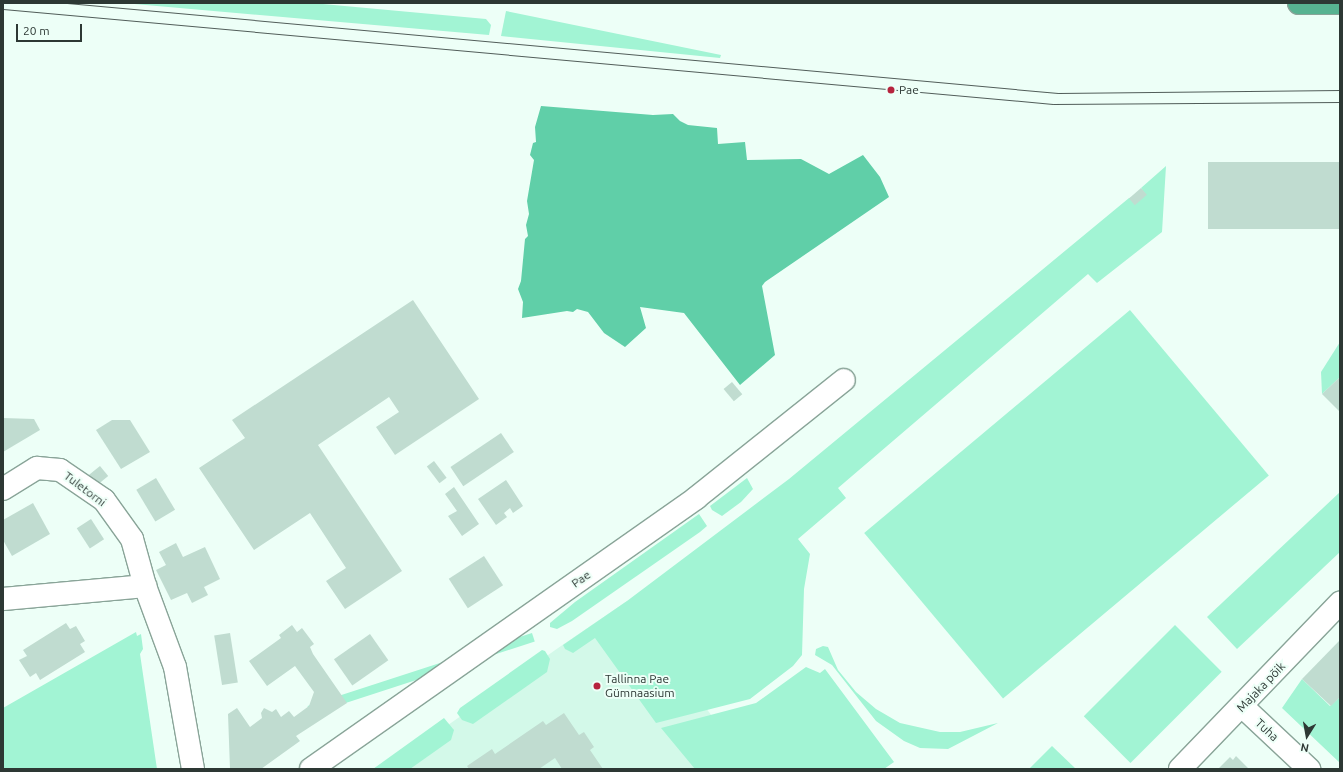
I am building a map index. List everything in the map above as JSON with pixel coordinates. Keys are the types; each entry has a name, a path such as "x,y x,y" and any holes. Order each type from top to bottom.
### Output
{"highway":[{"path":"1299,3 1340,3"}],"street":[{"name":"Pae","path":"311,769 696,498 844,380"},
{"name":"Tuletorni","path":"3,488 37,468 60,470 104,500 132,539 145,586 175,667 192,769"},
{"path":"3,599 145,586"},
{"name":"Majaka põik","path":"1180,769 1243,707 1340,604"},
{"name":"Tuha","path":"1243,707 1309,769"}],"shaded area":[{"path":"123,3 312,3 486,19 491,25 489,35"},
{"path":"506,11 721,55 720,58 501,36"},
{"path":"541,106 653,115 673,114 680,121 688,125 717,128 718,144 745,142 747,160 801,159 829,174 863,155 880,177 889,197 765,282 762,286 775,355 740,385 684,313 640,307 646,328 625,347 604,333 588,312 577,309 573,312 567,311 522,318 523,302 518,289 521,281 525,239 528,236 526,225 529,214 527,201 534,160 530,155 533,143 536,142 535,127"},
{"path":"1166,166 1162,232 1097,283 1088,274 838,488 846,498 798,539 810,554 804,589 802,655 793,666 750,699 656,723 595,638 573,653 565,649 563,645 627,601 789,479 1129,198 1146,195 1141,188"},
{"path":"1130,310 1269,475 1003,699 864,533"},
{"path":"1340,342 1340,377 1322,394 1321,372"},
{"path":"747,478 753,489 741,502 722,516 712,510 710,506"},
{"path":"1340,492 1340,552 1237,649 1207,617"},
{"path":"699,514 707,526 700,532 572,621 557,629 550,627 550,623 575,602"},
{"name":"Tallinna Pae Gümnaasium","path":"627,601 751,769 385,769 561,646"},
{"path":"1175,625 1222,672 1130,763 1084,716"},
{"path":"136,632 137,636 141,634 143,649 140,654 157,769 3,769 3,708"},
{"path":"532,633 535,642 310,714 308,706"},
{"path":"823,646 828,647 838,670 856,692 876,709 900,723 940,732 960,732 998,723 948,749 920,748 904,741 876,721 832,665 815,655 816,649"},
{"path":"542,650 545,651 550,659 547,672 473,724 462,720 457,713 460,708"},
{"path":"806,667 820,673 825,669 894,762 884,769 695,769 661,728 756,703"},
{"path":"1302,679 1330,706 1340,697 1340,763 1282,708"},
{"path":"444,718 454,730 451,740 410,769 373,769"},
{"path":"1052,746 1076,769 1029,769"}],"building":[{"path":"1208,162 1340,162 1340,229 1208,229"},
{"path":"1141,188 1147,195 1135,205 1129,198"},
{"path":"413,300 479,399 395,455 376,427 399,412 389,397 318,445 402,571 345,609 326,581 346,568 310,513 254,550 199,468 245,438 232,420"},
{"path":"1340,377 1340,412 1322,394"},
{"path":"732,382 742,394 734,401 724,389"},
{"path":"3,418 34,419 40,430 3,452"},
{"path":"112,420 130,420 150,452 121,469 96,430"},
{"path":"501,433 514,452 463,486 450,467"},
{"path":"434,461 447,478 439,483 427,466"},
{"path":"100,466 108,476 97,485 89,475"},
{"path":"156,478 175,510 155,522 136,490"},
{"path":"506,480 523,506 513,513 510,508 504,513 507,517 496,525 478,499"},
{"path":"454,487 479,524 462,536 448,516 457,511 445,494"},
{"path":"33,503 50,534 12,556 3,540 3,520"},
{"path":"91,519 104,539 90,548 77,528"},
{"path":"176,543 183,557 205,547 220,579 204,587 208,595 192,603 187,593 171,600 156,570 166,565 159,552"},
{"path":"484,556 503,585 468,608 449,579"},
{"path":"66,623 70,629 76,626 85,641 80,644 85,652 40,680 36,673 30,677 19,660 27,656 23,650"},
{"path":"292,625 297,632 302,628 314,644 310,647 313,654 347,703 296,736 300,741 261,769 230,769 228,714 237,708 250,727 262,718 261,713 264,708 272,712 276,709 281,717 289,711 294,717 309,706 314,692 295,666 267,686 249,661 281,638 279,635"},
{"path":"230,633 238,682 222,685 214,636"},
{"path":"370,634 388,660 352,685 334,659"},
{"path":"1340,640 1340,697 1331,706 1302,679"},
{"path":"564,713 579,735 584,732 594,747 590,750 603,769 562,769 555,758 539,769 469,769 467,766 492,749 495,754 543,721 546,725"},
{"path":"1236,756 1249,769 1218,769 1230,757 1233,760"}],"tram line":[{"path":"67,3 1058,93 1340,90"},
{"path":"3,9 1053,104 1340,102"}],"place":[{"name":"Pae","path":"891,90"},
{"name":"Tallinna Pae Gümnaasium","path":"597,686"}]}
